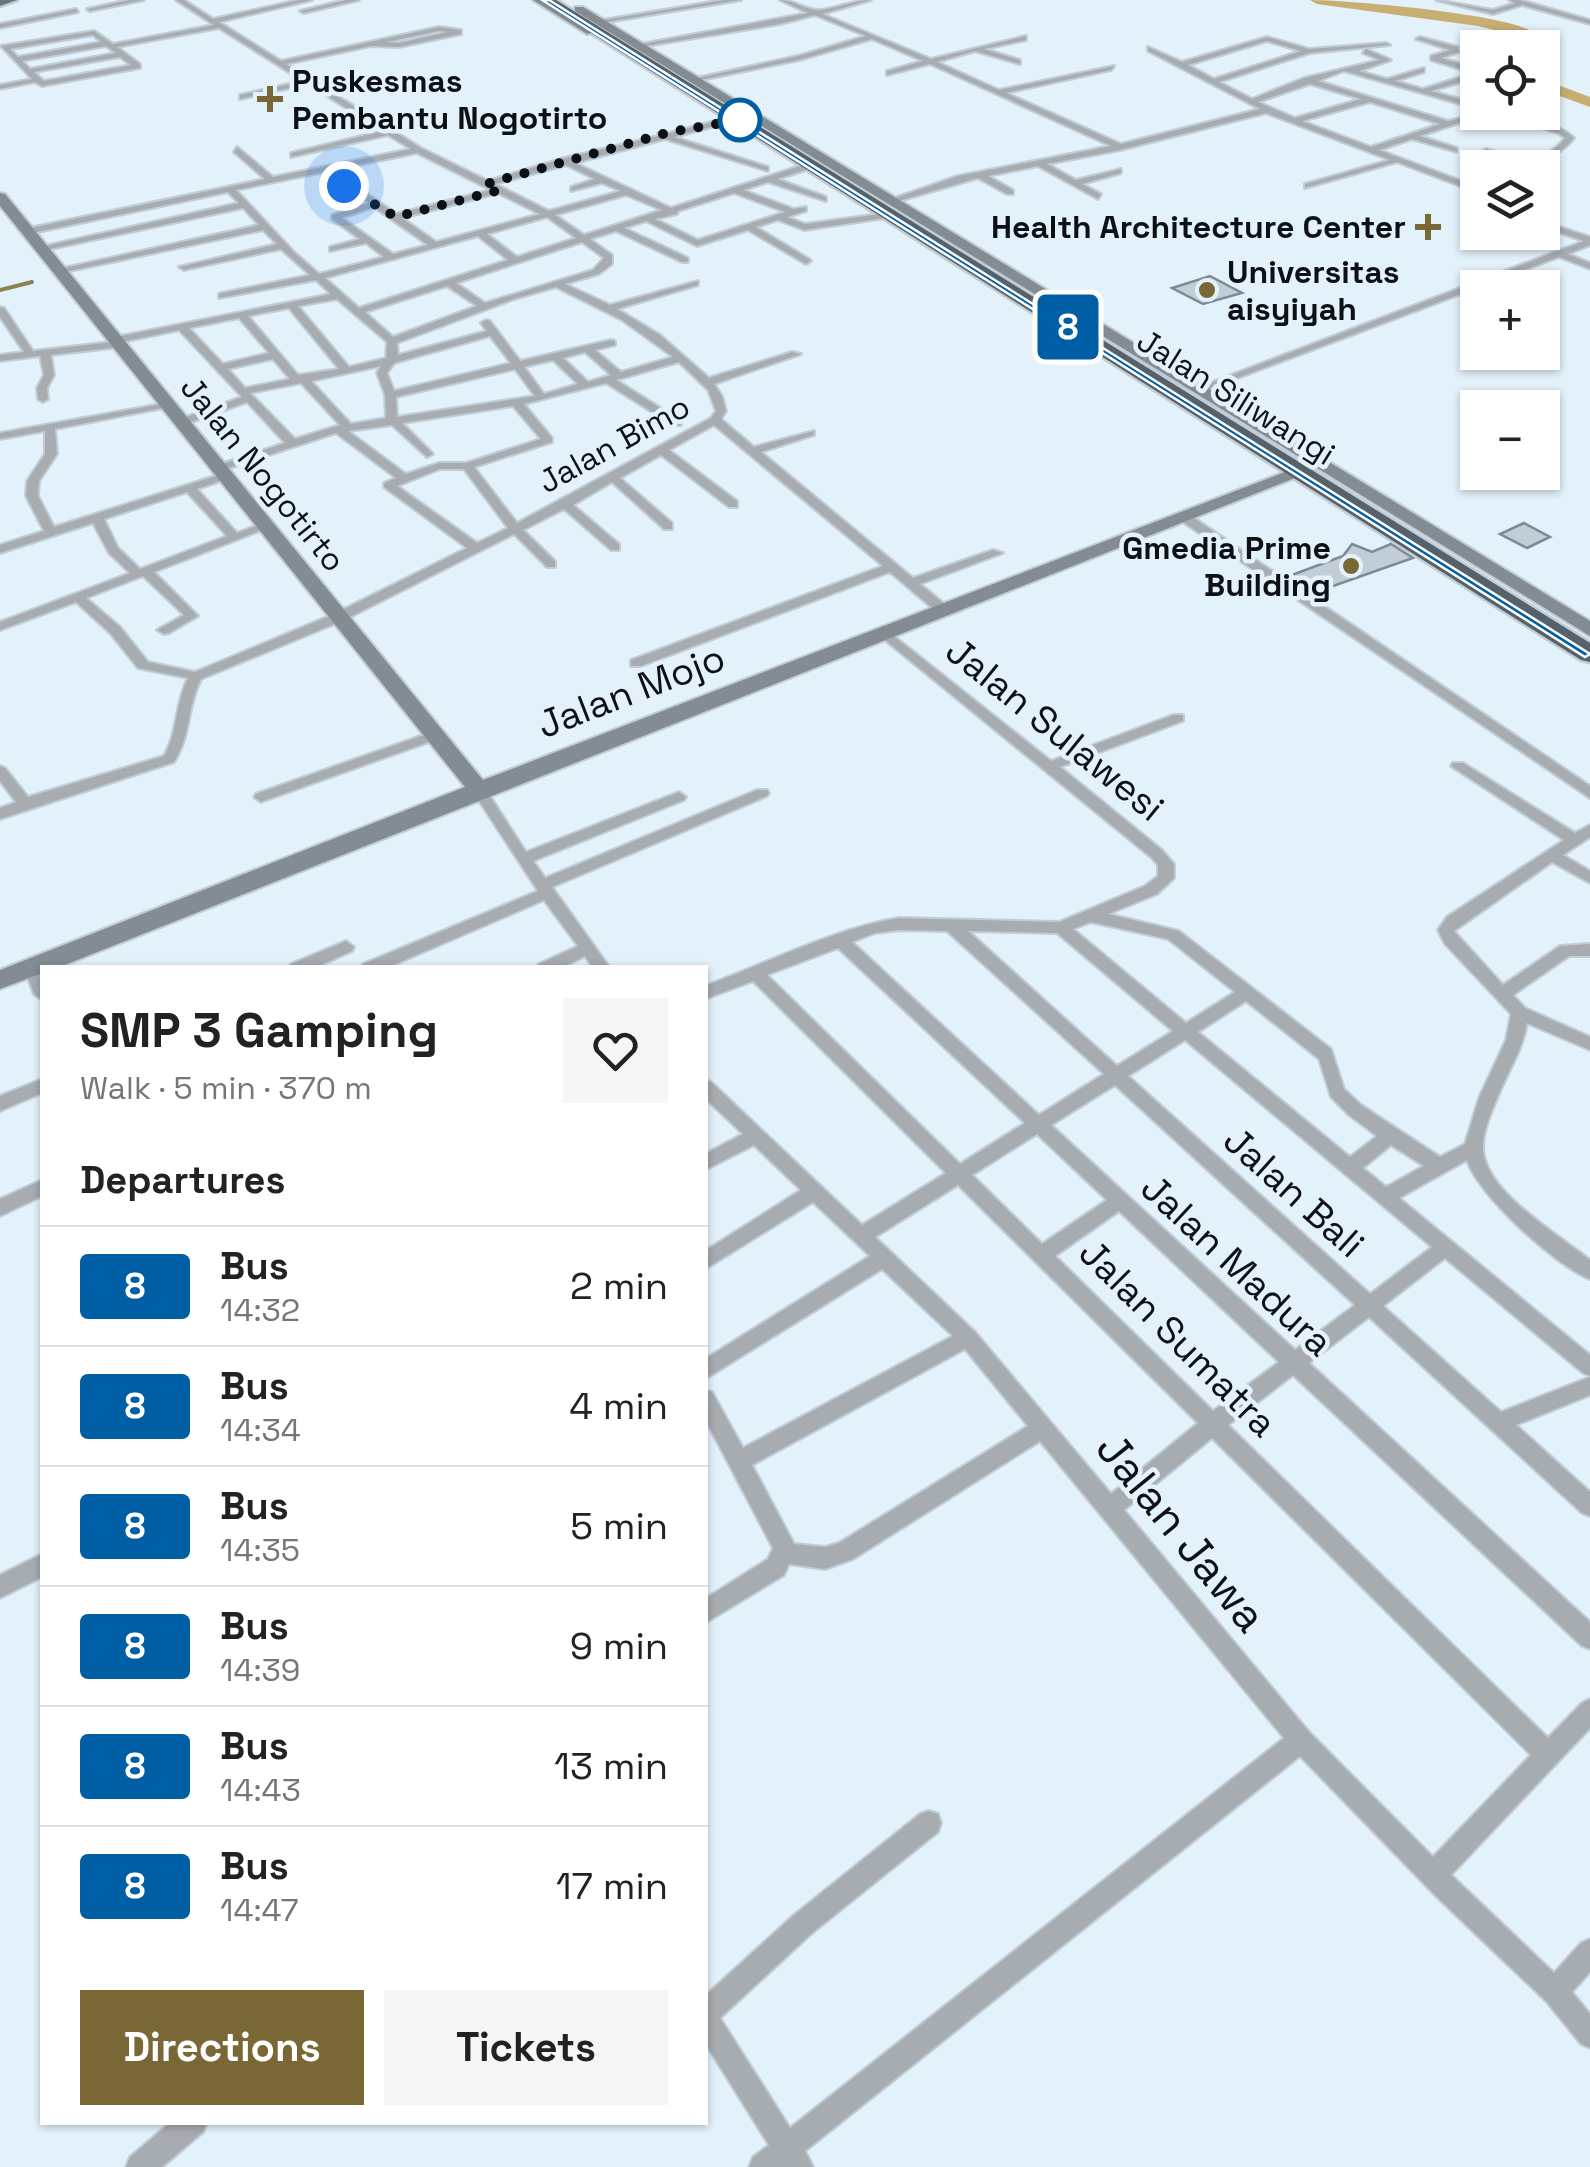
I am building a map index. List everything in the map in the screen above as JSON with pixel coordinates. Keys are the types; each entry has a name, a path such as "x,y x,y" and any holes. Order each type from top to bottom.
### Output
{"highway":[{"name":"Jalan Siliwangi","path":"546,0 657,62"},
{"name":"Jalan Siliwangi","path":"557,0 1220,426 1590,654"},
{"name":"Jalan Siliwangi","path":"711,97 850,175 1590,639"}],"main road":[{"path":"0,2 11,0"}],"street":[{"path":"0,26 75,12 59,0"},
{"path":"90,10 141,0"},
{"path":"179,0 418,150 548,214 609,257 610,262 596,272 392,340"},
{"path":"16,60 157,38 309,0"},
{"path":"323,0 332,5"},
{"path":"304,11 356,0"},
{"path":"538,0 711,97"},
{"path":"565,0 657,62 696,79 731,119 1199,389 1274,441 1590,630"},
{"path":"601,22 738,0"},
{"path":"783,0 1120,147"},
{"path":"657,62 868,0"},
{"path":"1440,2 1493,12 1518,1 1590,22"},
{"path":"290,4 322,20"},
{"path":"280,64 445,28 458,32 399,45 372,44"},
{"path":"1184,64 1266,39 1279,31"},
{"path":"94,33 110,45 138,66 42,84 31,80 4,48 94,33"},
{"path":"0,37 16,34"},
{"path":"696,79 799,58 872,36"},
{"path":"157,38 170,48"},
{"path":"890,74 1023,38"},
{"path":"1266,39 1310,51"},
{"path":"1420,39 1460,52"},
{"path":"1269,67 1310,51 1386,45"},
{"path":"979,48 1017,62"},
{"path":"1150,48 1268,110 1460,184"},
{"path":"1352,70 1387,60 1357,48"},
{"path":"1456,50 1434,58 1460,67"},
{"path":"0,91 124,55 140,54"},
{"path":"1217,80 1254,67 1269,67 1450,124"},
{"path":"998,92 1111,68"},
{"path":"1254,101 1306,78 1340,69 1460,102"},
{"path":"1386,81 1420,70"},
{"path":"1294,120 1421,92 1460,79"},
{"path":"243,97 309,82"},
{"path":"1352,112 1378,101"},
{"path":"779,216 804,228 890,208 980,175 1120,147 1268,110"},
{"path":"396,217 564,161 731,119"},
{"path":"1370,150 1460,120"},
{"path":"1551,130 1569,136 1571,141 1557,150"},
{"path":"294,155 390,132"},
{"path":"660,135 765,170"},
{"path":"1414,136 1454,150"},
{"path":"237,150 272,180"},
{"path":"28,232 418,150"},
{"path":"1308,186 1394,160"},
{"path":"564,161 674,212"},
{"path":"1040,163 1098,196"},
{"path":"359,311 809,166"},
{"path":"325,170 434,245"},
{"path":"1075,183 1118,171"},
{"path":"850,175 890,208 1291,476 1590,662"},
{"path":"980,175 1010,192"},
{"path":"574,189 605,180"},
{"path":"771,180 823,199"},
{"path":"230,190 282,246 392,340 393,355 382,373 394,422 427,454"},
{"path":"650,220 695,243 798,210 736,191"},
{"path":"222,296 321,276 628,193"},
{"name":"Jalan Nogotirto","path":"0,197 479,790"},
{"path":"41,248 244,205"},
{"path":"372,205 335,217 391,256"},
{"path":"748,226 806,261"},
{"path":"60,270 263,227"},
{"path":"616,228 685,260"},
{"path":"1560,230 1590,241"},
{"path":"482,234 518,262"},
{"path":"333,249 367,240"},
{"path":"1199,389 1590,241"},
{"path":"184,268 282,246"},
{"path":"1561,254 1590,266"},
{"path":"610,308 695,282"},
{"path":"449,283 480,309 514,365 542,398"},
{"name":"Jalan Bimo","path":"196,676 339,616 565,504 715,420 721,411 720,403 708,382 647,327 558,286"},
{"path":"0,358 117,342 340,294"},
{"path":"292,305 345,368"},
{"path":"0,310 31,355"},
{"path":"242,315 343,428 403,478"},
{"path":"182,327 292,443"},
{"path":"182,422 247,394 299,378 388,362 493,332"},
{"path":"390,395 611,343"},
{"path":"584,347 614,379 677,424"},
{"path":"43,400 42,388 49,375 45,354"},
{"path":"554,354 586,386"},
{"path":"708,382 796,354"},
{"path":"221,368 275,355"},
{"path":"0,549 188,487 292,443 343,428 542,398 681,358"},
{"path":"475,548 388,485 440,466 467,466 548,440 516,402"},
{"path":"0,436 168,404"},
{"path":"715,420 943,610"},
{"path":"50,429 51,454 32,481 32,496 50,531"},
{"path":"754,452 810,433"},
{"path":"662,450 733,504"},
{"path":"467,466 515,528 551,564"},
{"name":"Jalan Mojo","path":"0,980 1291,476"},
{"path":"614,478 668,526"},
{"path":"188,487 234,536"},
{"path":"565,504 615,546"},
{"path":"96,516 113,550 192,616 164,630"},
{"path":"1184,517 1590,793"},
{"path":"0,626 266,526"},
{"path":"912,583 997,554"},
{"path":"636,663 892,566"},
{"path":"0,814 24,802 92,786 168,759 182,735 186,698 196,676 142,665 115,630 80,598"},
{"name":"Jalan Sulawesi","path":"708,992 839,939 899,924 1061,928 1161,884 1166,878 1166,864 886,632"},
{"path":"1050,766 1178,718"},
{"path":"262,797 435,735"},
{"path":"1458,766 1575,840"},
{"path":"0,771 24,802"},
{"path":"479,790 523,859 600,965"},
{"path":"376,965 762,793"},
{"path":"523,859 679,797"},
{"path":"1590,830 1453,921 1446,930 1519,1012 1590,1044"},
{"path":"1553,856 1590,878"},
{"path":"1091,916 1173,934 1324,1054 1332,1064 1336,1090 1437,1165"},
{"name":"Jalan Bali","path":"953,927 1590,1506"},
{"path":"1061,928 1590,1367"},
{"name":"Jalan Madura","path":"839,939 1590,1638"},
{"path":"304,965 346,947"},
{"path":"551,965 588,948"},
{"path":"1502,994 1566,950 1590,950"},
{"path":"32,968 40,989"},
{"name":"Jalan Sumatra","path":"756,974 1548,1755"},
{"path":"861,1236 1245,994"},
{"path":"1519,1012 1520,1028 1487,1099 1474,1148 1482,1174 1496,1194 1590,1271"},
{"path":"0,1104 40,1087"},
{"name":"Jalan Jawa","path":"708,1090 968,1338 1301,1740 1433,1875 1556,1992 1590,2035"},
{"path":"1349,1168 1392,1134"},
{"path":"708,1162 756,1135"},
{"path":"1384,1197 1474,1148"},
{"path":"0,1208 40,1189"},
{"path":"708,1259 814,1192"},
{"path":"1043,1254 1118,1202"},
{"path":"1110,1508 1214,1423 1445,1248"},
{"path":"708,1368 885,1257"},
{"path":"738,1462 968,1338"},
{"path":"1497,1424 1590,1386"},
{"path":"708,1404 781,1535 783,1553 776,1566 708,1610"},
{"path":"783,1553 824,1558 845,1551 1044,1427"},
{"path":"0,1587 40,1566"},
{"path":"1433,1875 1590,1712"},
{"path":"763,2167 794,2158 1301,1740"},
{"path":"708,2014 803,1924 929,1823"},
{"path":"1556,1992 1590,1952"},
{"path":"708,2022 794,2158"},
{"path":"140,2167 191,2125"}],"building":[{"name":"Universitas aisyiyah","path":"1210,276 1242,293 1203,304 1172,288"},
{"path":"1524,523 1550,537 1527,548 1500,534"},
{"name":"Gmedia Prime Building","path":"1352,544 1372,552 1391,544 1413,558 1313,593 1292,575 1343,556"}],"waterway":[{"path":"1317,0 1511,30"},
{"path":"1560,91 1590,102"},
{"path":"0,290 32,282"}],"bus line":[{"name":"8","path":"546,0 1590,654"}],"place":[{"name":"Puskesmas Pembantu Nogotirto","path":"270,99"},
{"name":"Health Architecture Center","path":"1428,227"},
{"name":"Universitas aisyiyah","path":"1207,290"},
{"name":"Gmedia Prime Building","path":"1351,566"}],"route":[{"path":"344,186 396,217 496,191 486,184 564,161 670,132 740,120"}]}
